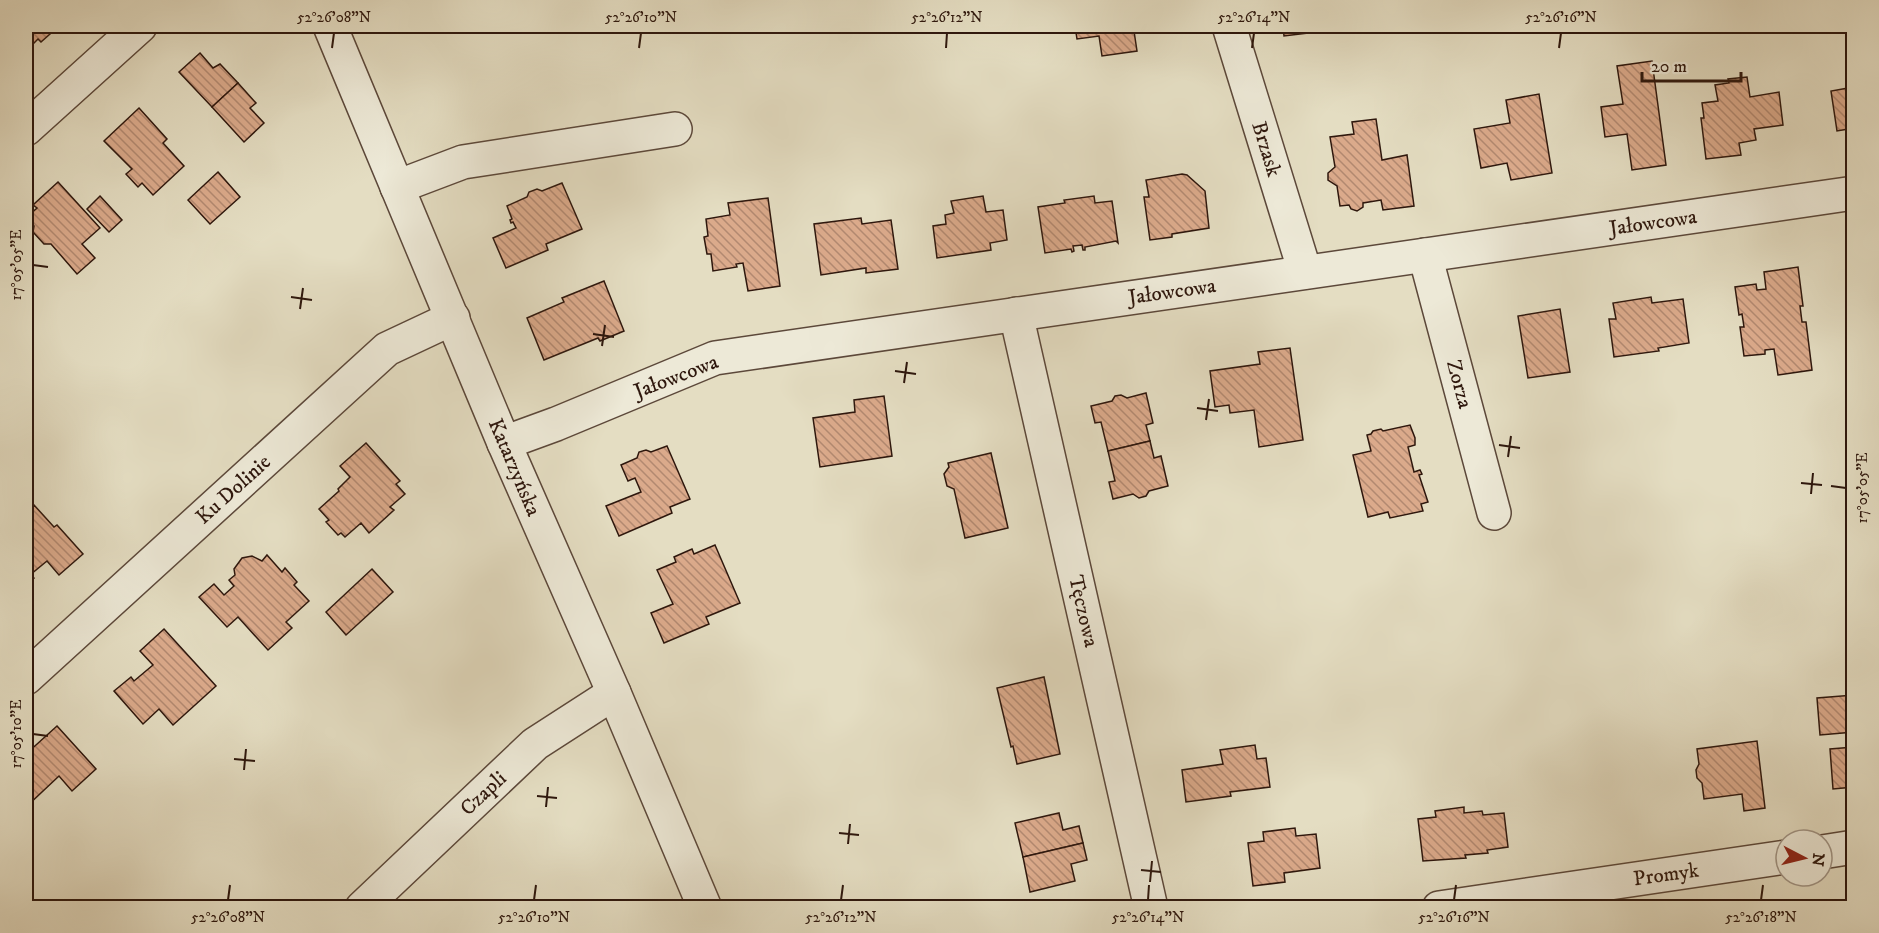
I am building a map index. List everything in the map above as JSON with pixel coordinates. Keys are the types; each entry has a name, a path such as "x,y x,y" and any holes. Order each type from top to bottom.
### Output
{"street":[{"path":"26,129 140,26"},
{"name":"Katarzyńska","path":"330,26 504,442 705,908"},
{"name":"Brzask","path":"1229,26 1305,272"},
{"path":"397,186 463,162 675,129"},
{"name":"Jałowcowa","path":"504,442 556,424 715,358 1854,193"},
{"name":"Zorza","path":"1425,255 1494,513"},
{"name":"Tęczowa","path":"1016,314 1151,908"},
{"name":"Ku Dolinie","path":"26,678 387,349 453,318"},
{"name":"Czapli","path":"363,908 535,744 614,693"},
{"path":"1834,850 1854,847"},
{"name":"Promyk","path":"1439,908 1774,859"}],"building":[{"path":"26,26 59,26 41,42 38,39 26,51"},
{"path":"1075,26 1138,26 1139,31 1134,31 1137,51 1102,56 1099,36 1077,39"},
{"path":"1283,26 1324,26 1315,27 1316,32 1284,36"},
{"path":"200,53 213,68 220,64 238,83 212,107 179,72"},
{"path":"1652,61 1666,165 1632,170 1627,134 1605,137 1601,107 1623,104 1617,66"},
{"path":"1747,77 1750,97 1779,92 1783,125 1754,129 1756,140 1739,143 1741,155 1706,159 1701,118 1704,118 1702,103 1718,101 1715,85 1729,83 1728,79"},
{"path":"238,83 256,103 250,108 264,123 244,142 212,107"},
{"path":"1854,87 1854,128 1837,131 1831,91"},
{"path":"1539,94 1552,173 1511,180 1507,163 1481,168 1474,129 1510,123 1506,100"},
{"path":"139,108 167,139 163,143 184,166 153,195 142,183 138,187 126,174 132,169 104,141"},
{"path":"1376,119 1382,160 1407,155 1414,206 1383,210 1381,200 1363,203 1363,207 1357,211 1351,209 1349,205 1340,206 1337,186 1328,180 1328,173 1335,167 1330,137 1354,134 1352,122"},
{"path":"218,172 240,197 210,224 188,200"},
{"path":"1187,175 1205,191 1209,228 1150,240 1144,197 1149,197 1146,180"},
{"path":"58,182 100,228 82,244 95,258 77,274 51,244 44,244 33,232 34,226 26,218 37,208 33,205"},
{"path":"562,183 582,229 546,244 548,250 506,268 493,238 516,228 513,222 511,223 512,219 507,206 527,197 529,192 537,189 542,191"},
{"path":"100,196 122,220 109,232 87,209"},
{"path":"983,196 986,212 1003,210 1007,240 990,243 991,250 937,258 933,226 946,224 945,215 954,213 951,201"},
{"path":"1094,196 1095,203 1112,201 1118,243 1116,241 1085,247 1085,250 1082,245 1073,246 1074,251 1072,252 1071,249 1045,253 1038,207 1065,203 1064,200"},
{"path":"768,198 780,286 748,291 743,263 736,264 737,267 713,271 711,254 707,254 704,237 708,236 706,219 730,215 728,203"},
{"path":"861,218 862,224 891,220 898,269 866,273 866,268 821,275 814,224"},
{"path":"1798,267 1803,306 1800,306 1802,322 1806,322 1812,370 1778,375 1774,349 1765,350 1765,354 1744,356 1740,327 1744,327 1742,314 1739,315 1735,287 1756,284 1757,290 1766,289 1764,272"},
{"path":"604,281 624,331 600,341 598,338 544,360 527,318 564,302 562,298"},
{"path":"1651,297 1652,303 1683,299 1689,343 1658,348 1659,351 1614,357 1609,319 1616,319 1613,303"},
{"path":"1560,309 1570,372 1528,378 1518,316"},
{"path":"1290,348 1303,440 1259,447 1254,410 1230,413 1229,405 1215,407 1210,371 1260,364 1258,352"},
{"path":"1146,393 1153,423 1146,425 1150,441 1108,451 1101,422 1095,423 1091,406 1112,401 1115,396 1121,395 1127,398"},
{"path":"884,396 892,456 820,467 813,418 855,412 854,400"},
{"path":"1410,425 1415,445 1408,447 1414,472 1420,470 1422,474 1419,475 1428,502 1421,504 1423,511 1390,518 1388,512 1368,517 1353,455 1371,451 1367,435 1373,431"},
{"path":"1150,441 1154,458 1161,456 1168,486 1149,491 1146,496 1139,498 1133,494 1113,499 1109,482 1115,481 1108,451"},
{"path":"366,443 400,481 396,484 405,494 390,507 394,510 369,533 361,523 345,537 341,533 338,535 326,522 329,520 319,509 339,491 338,489 350,477 340,466"},
{"path":"667,446 690,499 670,507 672,513 619,536 606,506 641,492 635,478 628,481 621,465 637,458 639,452 646,450 651,452"},
{"path":"991,453 1008,528 965,538 954,489 947,486 944,474 949,467 948,463"},
{"path":"34,505 54,527 57,525 83,554 59,575 47,561 30,575 34,578 26,586 26,513"},
{"path":"715,545 740,603 706,617 709,624 664,643 651,613 673,604 657,570 676,562 674,557 692,549 694,554"},
{"path":"267,555 282,572 285,568 297,582 294,585 309,601 286,622 292,628 268,650 238,617 227,627 199,597 214,584 224,595 234,586 229,580 235,575 234,569 242,558 252,556 262,561"},
{"path":"372,569 393,592 346,635 326,612"},
{"path":"164,629 216,686 173,725 159,709 143,724 114,691 131,677 134,681 153,665 140,651"},
{"path":"1044,677 1060,754 1017,764 997,688"},
{"path":"1854,695 1854,732 1820,735 1817,698"},
{"path":"57,726 96,769 72,791 59,776 26,807 26,754"},
{"path":"1757,741 1765,808 1744,811 1742,794 1704,799 1702,783 1697,778 1696,770 1699,764 1697,749"},
{"path":"1255,745 1257,759 1266,758 1270,787 1230,792 1231,796 1186,802 1182,770 1223,764 1220,750"},
{"path":"1854,747 1854,787 1833,789 1830,749"},
{"path":"1464,807 1464,813 1482,811 1483,815 1504,813 1508,847 1487,850 1488,853 1465,855 1466,858 1423,861 1418,819 1436,817 1435,811"},
{"path":"1059,813 1063,830 1079,826 1083,843 1023,857 1015,823"},
{"path":"1295,828 1296,836 1316,834 1320,868 1284,873 1285,882 1253,886 1248,843 1264,841 1263,832"},
{"path":"1083,843 1087,860 1071,864 1075,881 1030,892 1023,857"}]}
